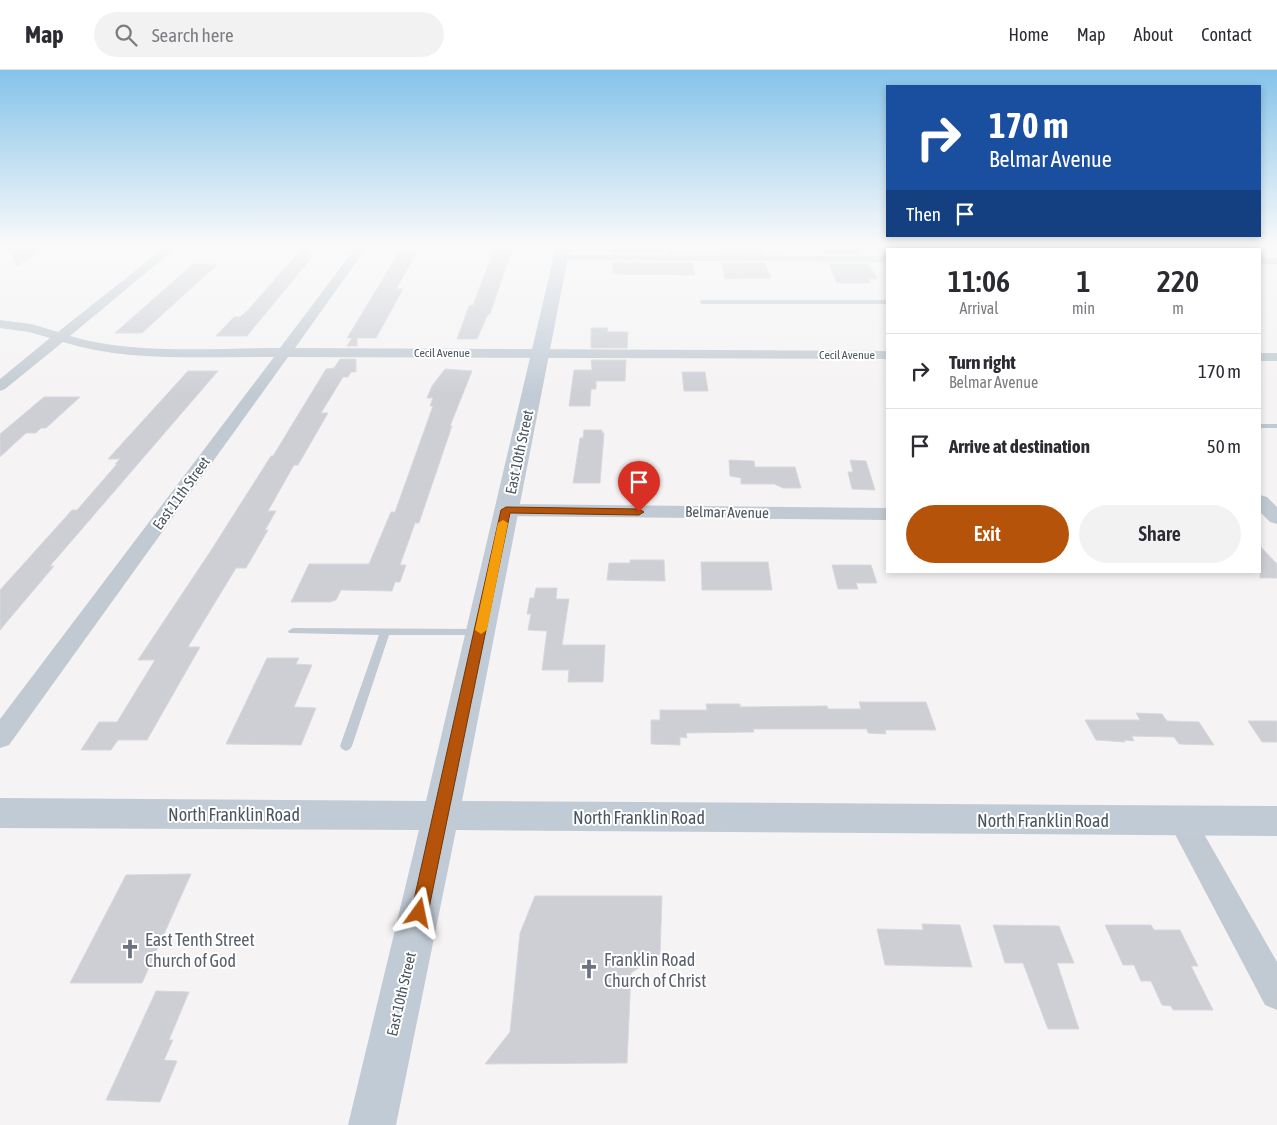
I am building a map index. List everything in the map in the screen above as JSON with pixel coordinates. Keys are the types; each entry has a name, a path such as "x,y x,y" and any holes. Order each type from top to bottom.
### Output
{"main road":[{"name":"East 10th Street","path":"372,1125 481,632 552,296"},
{"name":"North Franklin Road","path":"0,813 1277,821"}],"street":[{"path":"0,386 111,296"},
{"name":"East 11th Street","path":"0,738 326,296"},
{"name":"Cecil Avenue","path":"0,324 31,328 92,347 134,352 886,355"},
{"path":"1261,357 1277,358"},
{"path":"1261,502 1273,518"},
{"name":"Belmar Avenue","path":"506,510 886,514"},
{"path":"1182,821 1277,994"}],"lane":[{"path":"702,302 886,302"},
{"path":"1261,426 1277,426"},
{"path":"293,631 481,632"},
{"path":"346,746 385,632"}],"building":[{"path":"157,296 182,296 142,333 115,333"},
{"path":"260,296 280,296 247,336 216,336 234,317 240,317"},
{"path":"372,296 399,296 376,338 357,338 357,346 347,346 352,338 347,338"},
{"path":"476,296 496,296 490,314 488,314 477,339 457,339 469,306 473,305"},
{"path":"591,328 608,328 607,332 628,332 627,348 591,348"},
{"path":"340,359 356,359 356,372 351,372 348,377 343,377 321,413 328,413 298,465 294,465 268,511 276,511 265,530 268,530 246,568 236,568 188,647 200,647 147,740 118,740 111,750 81,750 99,722 117,722 155,660 138,660 271,456 273,456 326,369 334,368"},
{"path":"591,360 626,360 625,381 596,381 596,389 591,389 590,406 569,406 574,370 592,370"},
{"path":"445,369 472,371 450,426 452,426 419,523 415,523 400,565 406,565 400,582 395,582 392,591 341,590 336,600 330,602 291,602 309,564 369,564 391,512 395,512 433,406 430,406 433,398 427,398 432,386"},
{"path":"188,371 218,371 50,566 54,566 0,630 0,590 72,510 77,510 117,464 115,464 120,459 108,459"},
{"path":"682,372 705,372 708,391 684,391"},
{"path":"44,397 80,397 46,428 41,428 36,433 26,433 0,457 0,434"},
{"path":"584,430 602,430 602,433 604,433 600,483 573,483 580,438 583,438"},
{"path":"729,460 754,461 755,467 795,467 801,488 783,488 774,484 741,484 741,478 730,476"},
{"path":"850,460 866,461 875,490 852,489 848,472 853,472"},
{"path":"1261,547 1277,564 1277,578 1260,578"},
{"path":"630,560 664,560 665,581 607,580 609,563 630,563"},
{"path":"701,562 768,562 772,590 702,590"},
{"path":"832,565 871,565 877,583 856,583 858,589 838,589"},
{"path":"536,588 557,588 556,599 569,599 562,645 605,645 603,682 568,682 569,670 542,670 547,631 528,630 531,614 527,614 530,598 534,598"},
{"path":"267,658 299,658 296,664 312,665 294,707 316,708 301,745 226,744"},
{"path":"859,702 926,702 936,730 885,730 886,734 868,733 867,729 753,729 754,732 686,733 687,738 680,737 680,745 651,744 651,720 660,720 660,710 707,710 706,704 740,704 740,707 827,706 828,709 861,709"},
{"path":"1136,713 1162,714 1167,721 1199,722 1214,745 1179,744 1174,737 1132,736 1134,741 1124,740 1125,742 1096,740 1085,720 1140,720"},
{"path":"1248,721 1277,721 1277,742 1262,742"},
{"path":"191,874 142,983 70,983 126,875"},
{"path":"535,896 662,896 660,954 631,973 627,1063 485,1064 510,1032 520,933"},
{"path":"922,924 960,925 972,967 885,965 877,929 923,930"},
{"path":"993,925 1059,926 1074,963 1057,963 1079,1029 1048,1029 1023,963 1005,963"},
{"path":"1105,925 1151,925 1154,930 1180,930 1198,966 1191,966 1213,1010 1173,1010 1171,1006 1162,1005 1151,981 1141,981 1134,965 1123,965"},
{"path":"156,991 189,992 169,1040 173,1040 164,1060 177,1061 160,1102 106,1100"}],"slow traffic":[{"path":"481,630 503,523"}],"place":[{"name":"East Tenth Street Church of God","path":"130,949"},
{"name":"Franklin Road Church of Christ","path":"589,969"}],"route":[{"path":"419,913 506,510 639,512"}]}
